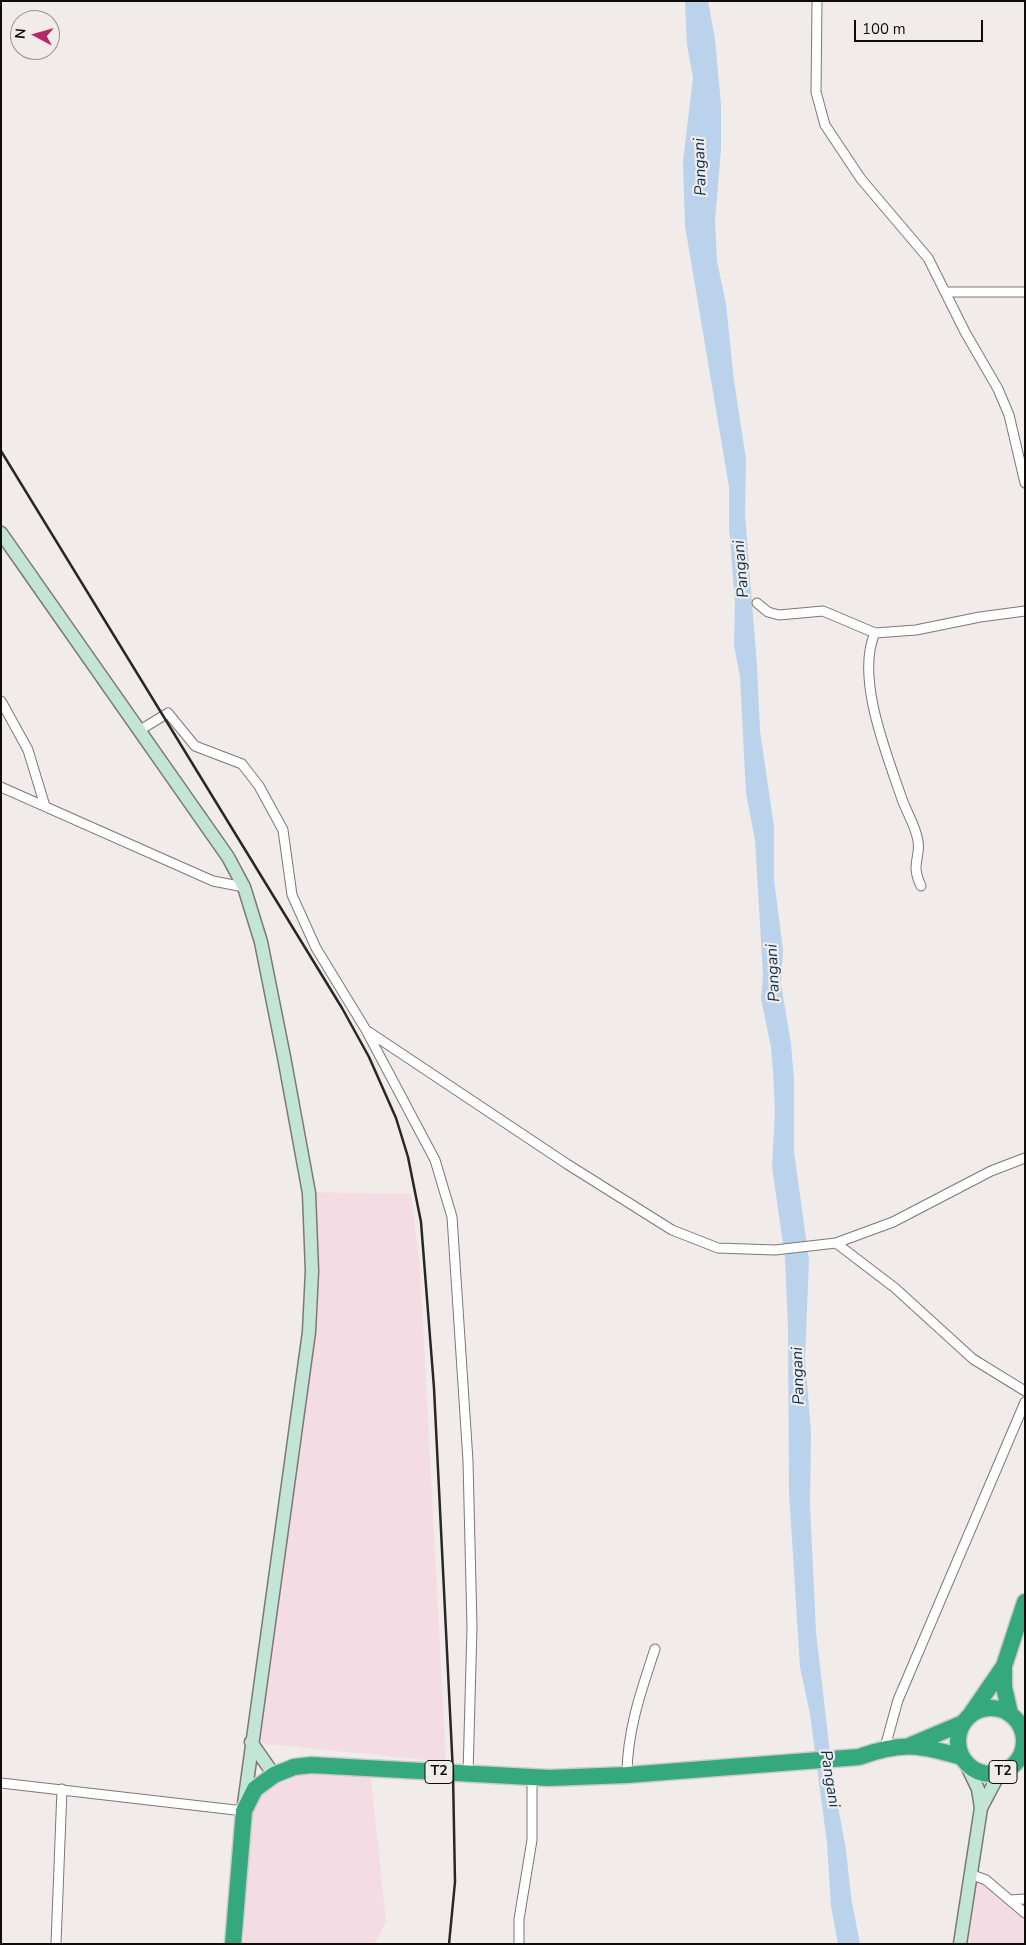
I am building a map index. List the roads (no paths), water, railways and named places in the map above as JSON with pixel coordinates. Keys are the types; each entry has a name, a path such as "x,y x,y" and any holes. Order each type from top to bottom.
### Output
{"highway":[{"name":"T2","path":"964,1760 958,1740 967,1719 1004,1666 1025,1602"},
{"name":"T2","path":"1004,1666 1004,1688 1010,1713"},
{"name":"T2","path":"234,1944 244,1811 255,1789 274,1775 294,1767 312,1764 532,1777 627,1775 858,1757 885,1747 911,1745 964,1760 981,1772 999,1774 1011,1768 1020,1759 1024,1747 1024,1734 1019,1722 1010,1713 990,1708 979,1710 967,1719 911,1745"}],"main road":[{"path":"1,533 228,857 244,887 261,942 309,1193 312,1271 309,1332 251,1742 244,1811"},
{"path":"251,1742 274,1775"},
{"path":"960,1944 981,1808 978,1789 964,1760"},
{"path":"981,1808 999,1774"}],"street":[{"path":"817,1 816,92 825,125 860,179 920,246 998,389 1009,415 1025,483"},
{"path":"945,292 1025,292"},
{"path":"757,603 768,612 779,616 823,611 875,633 916,630 980,617 1025,611"},
{"path":"875,633 869,658 872,696 888,757 919,843 915,865 921,886"},
{"path":"1,701 28,750 45,806"},
{"path":"140,730 168,713 195,746 242,764 259,786 284,830 292,895 316,948 366,1030 435,1160 452,1217 468,1462 472,1628 468,1774"},
{"path":"1,787 214,881 244,887"},
{"path":"366,1030 567,1164 672,1230 718,1248 775,1250 836,1243 894,1222 991,1171 1025,1158"},
{"path":"836,1243 895,1288 972,1359 1025,1391"},
{"path":"885,1747 898,1700 1025,1402"},
{"path":"627,1775 627,1751 630,1731 655,1649"},
{"path":"519,1944 519,1919 532,1840 532,1777"},
{"path":"1,1783 244,1811"},
{"path":"56,1944 62,1789"},
{"path":"970,1874 986,1880 1025,1913"},
{"path":"1010,1900 1025,1899"}],"water":[{"name":"Pangani","path":"685,1 708,1 715,39 721,105 721,149 715,222 717,261 726,304 734,381 746,459 745,514 760,731 774,827 774,880 783,950 781,984 791,1044 794,1080 794,1152 809,1260 805,1358 811,1432 810,1505 816,1632 833,1779 860,1944 838,1944 831,1906 827,1843 810,1714 800,1667 789,1492 788,1327 785,1258 772,1167 775,1112 773,1071 771,1047 761,999 763,975 755,840 746,793 740,677 734,645 735,604 729,527 729,487 685,226 683,161 693,78 687,45"}],"railway":[{"path":"1,451 342,1008 369,1057 396,1118 408,1157 421,1222 434,1388 453,1773 455,1882 449,1944"}]}
